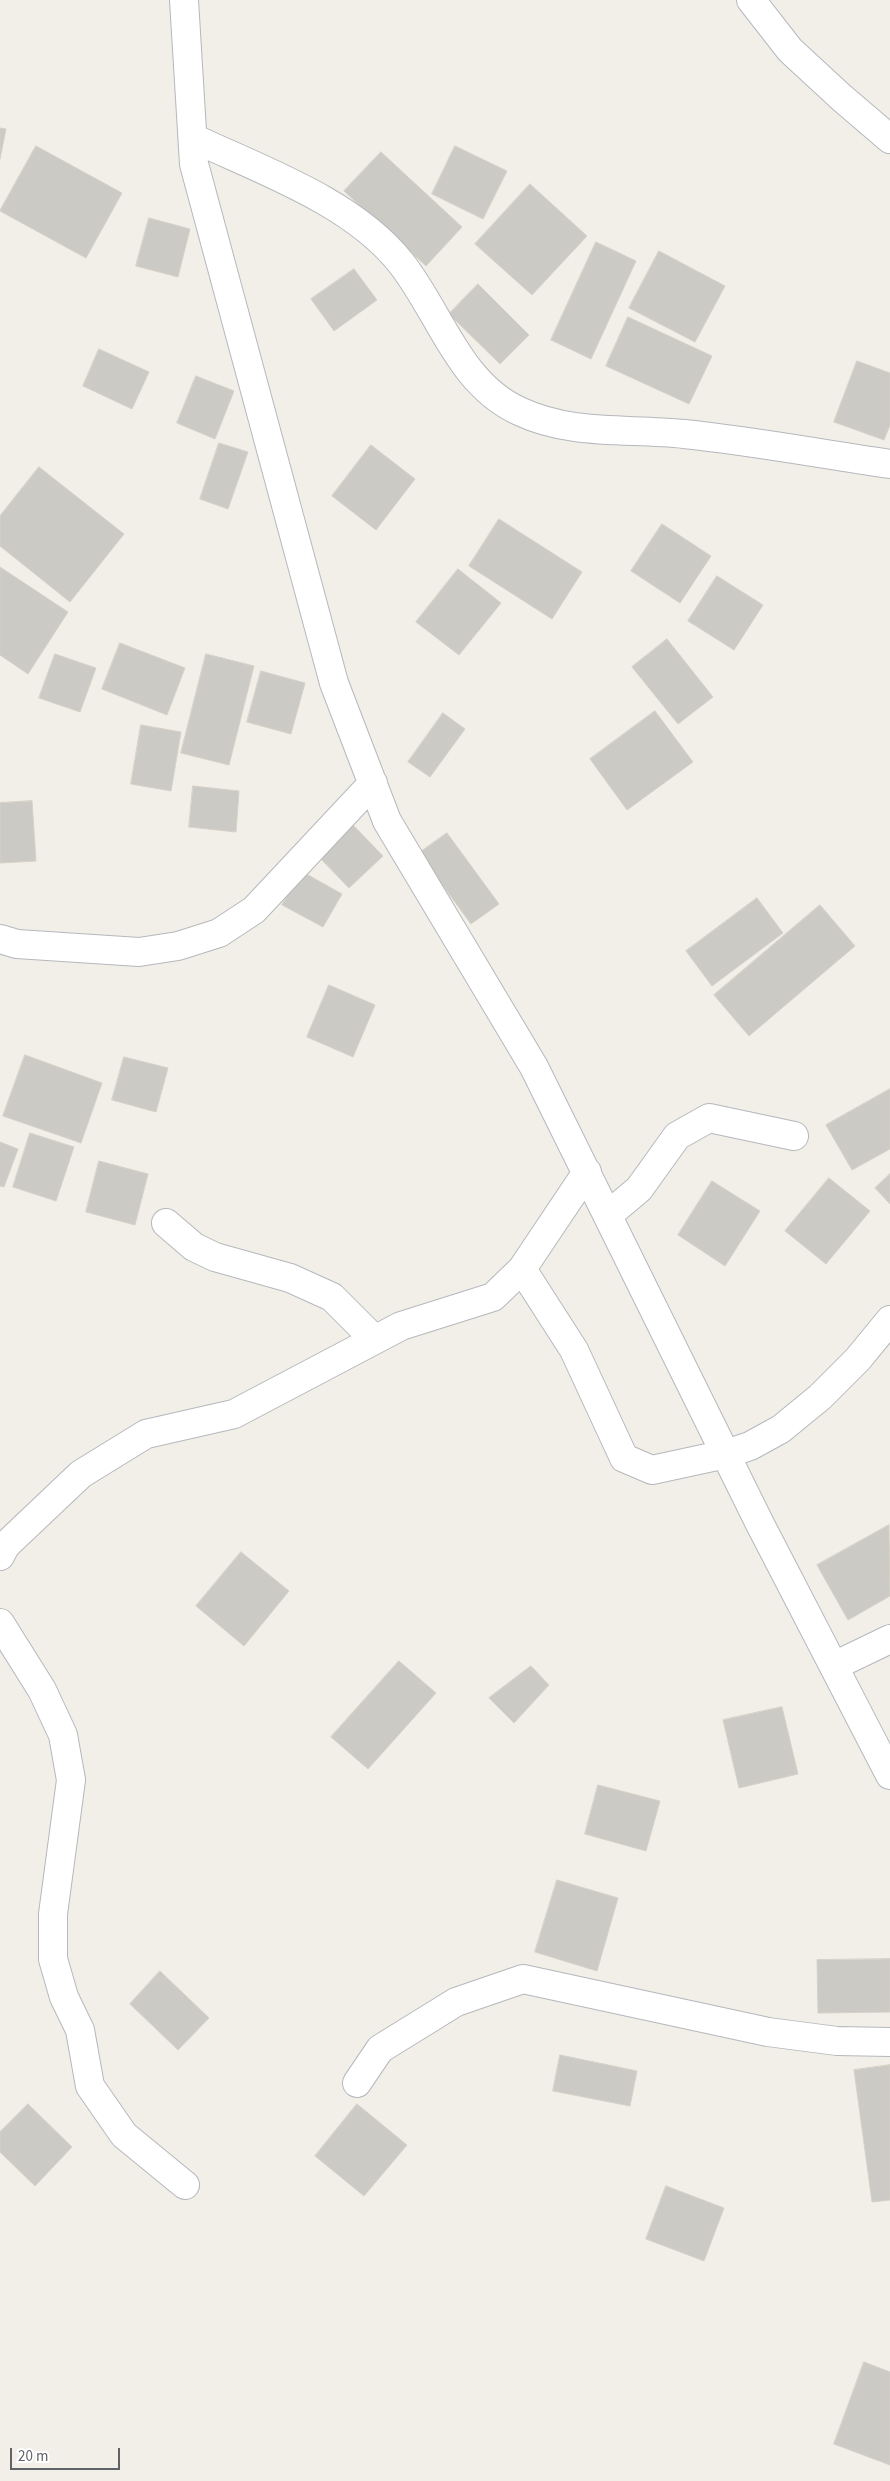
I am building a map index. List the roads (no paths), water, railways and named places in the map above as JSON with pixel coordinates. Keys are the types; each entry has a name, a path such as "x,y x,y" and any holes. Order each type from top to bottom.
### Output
{"street":[{"path":"184,0 197,174 334,683 387,821 534,1067 726,1454 890,1775"},
{"path":"751,0 790,50 890,139"},
{"path":"193,138 338,207 372,234 401,263 461,361 488,390 518,411 558,426 597,431 710,436 890,464"},
{"path":"0,939 17,944 139,952 178,946 218,933 254,910 373,783"},
{"path":"608,1215 639,1189 677,1136 709,1118 794,1136"},
{"path":"0,1556 6,1545 80,1474 146,1434 234,1414 401,1326 493,1297 522,1269 586,1172"},
{"path":"166,1223 194,1247 215,1257 290,1278 332,1297 374,1339"},
{"path":"522,1269 574,1350 624,1458 652,1470 726,1454 750,1446 781,1429 839,1378 890,1320"},
{"path":"0,1623 42,1690 63,1735 71,1780 53,1914 53,1959 64,1997 80,2030 90,2086 124,2135 185,2186"},
{"path":"834,1666 890,1639"},
{"path":"357,2083 380,2049 456,2002 523,1979 768,2032 838,2041 890,2042"}]}
